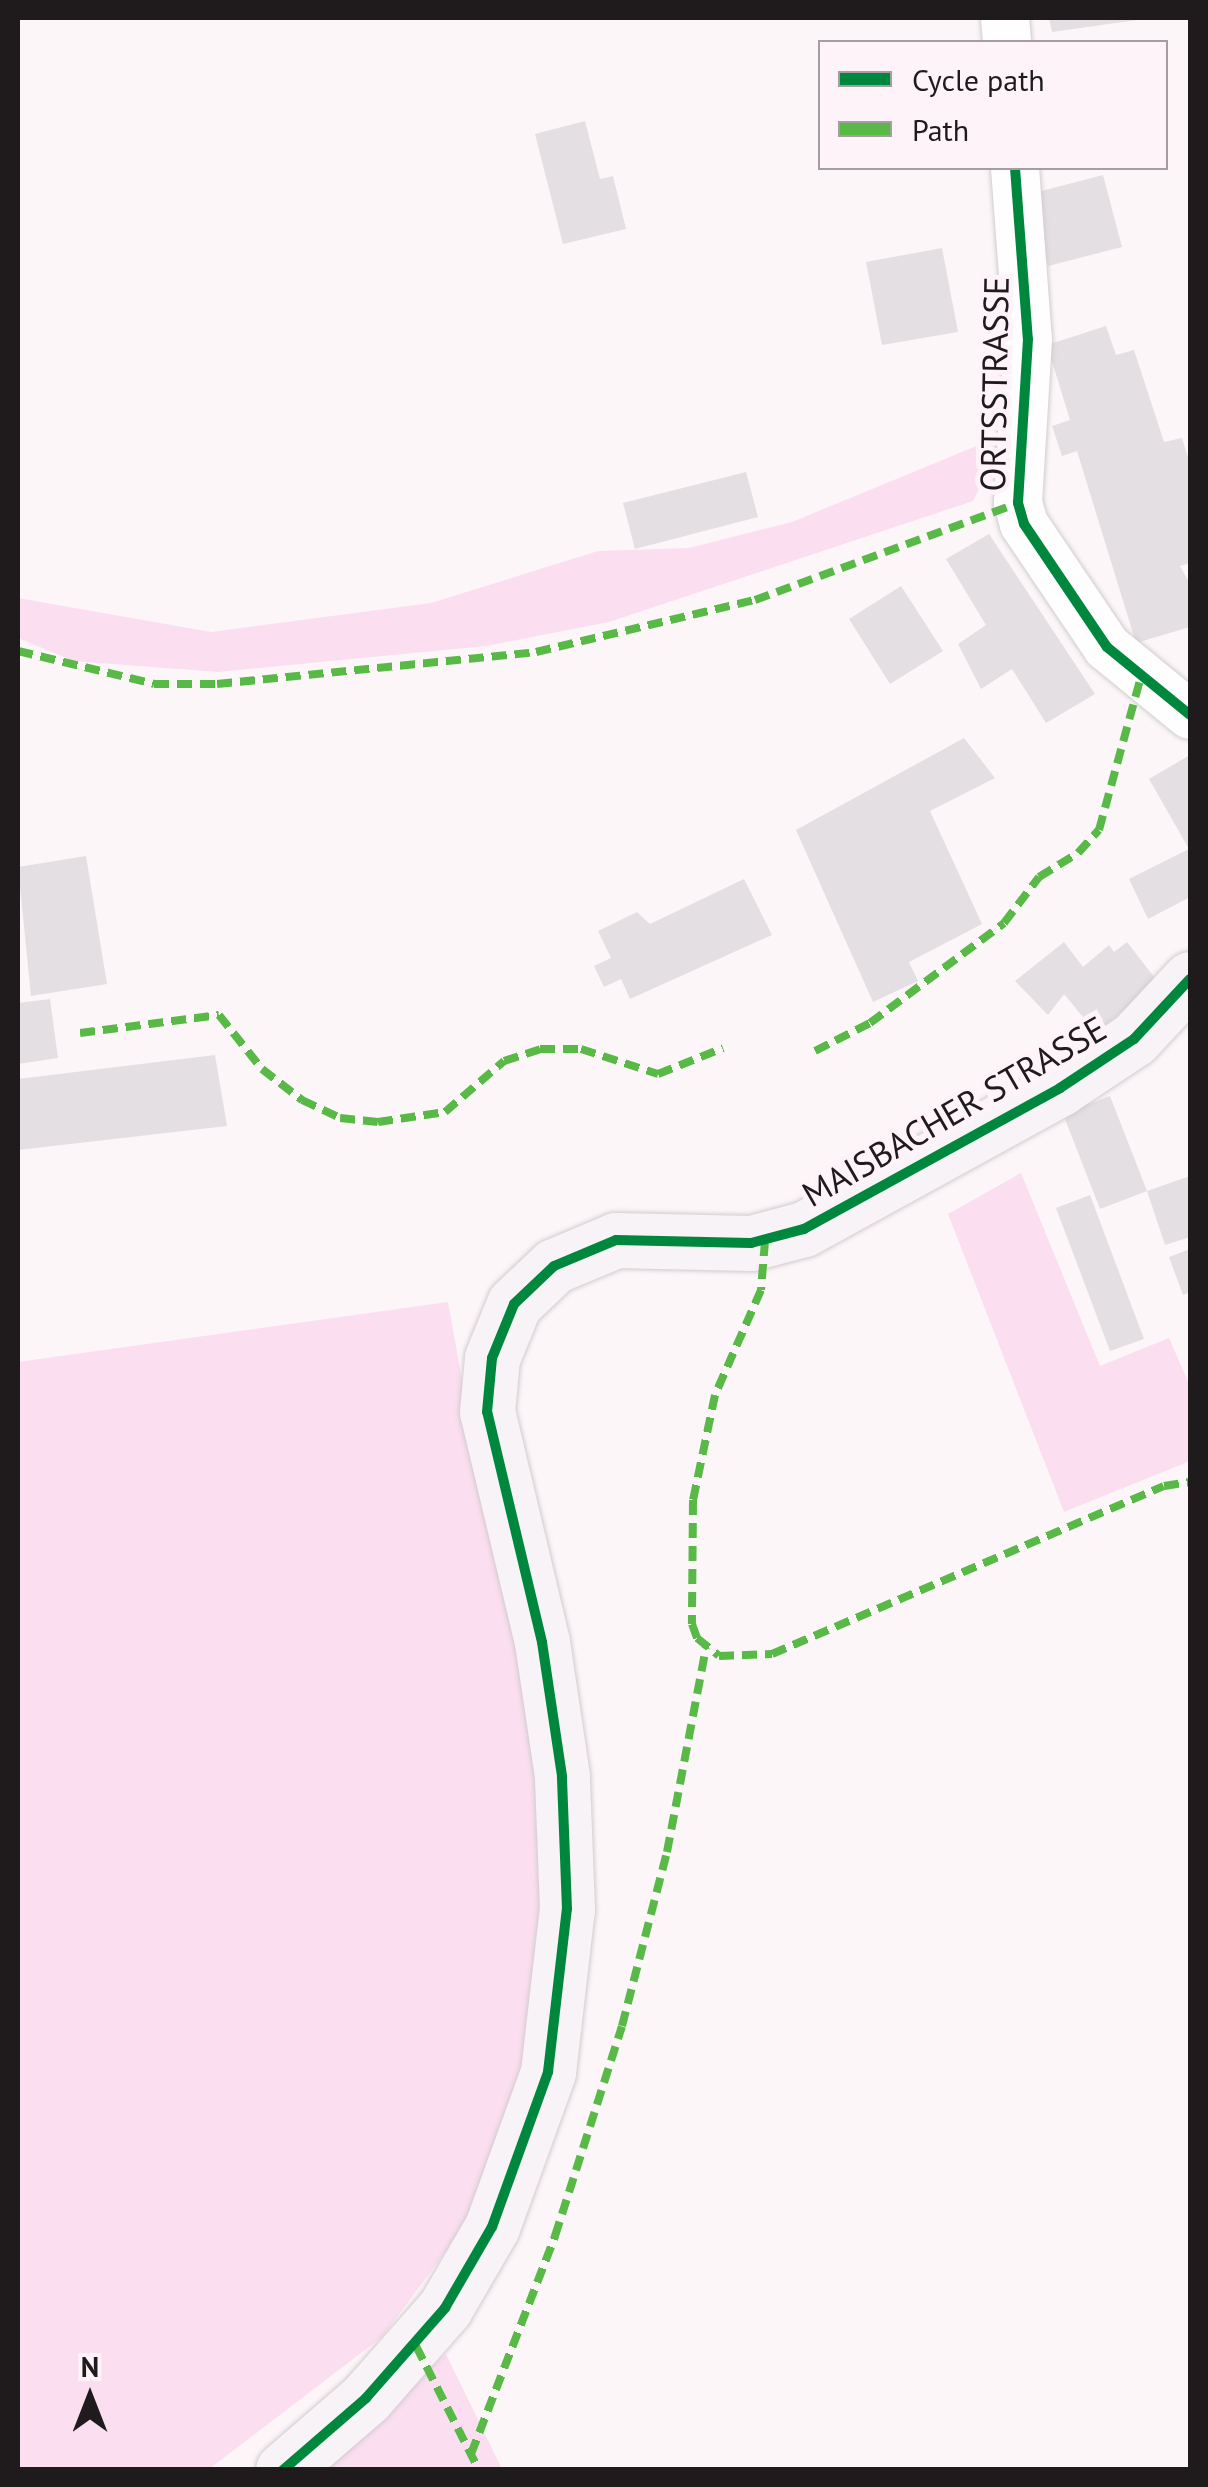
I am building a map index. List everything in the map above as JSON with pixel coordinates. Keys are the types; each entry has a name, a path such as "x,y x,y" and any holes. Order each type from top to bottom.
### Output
{"street":[{"name":"ORTSSTRASSE","path":"1015,170 1028,339 1018,503 1024,524 1107,646 1140,680 1190,714"},
{"name":"MAISBACHER STRASSE","path":"283,2470 366,2398 445,2308 492,2227 548,2072 567,1909 562,1776 542,1642 492,1443 487,1391 501,1327 532,1284 581,1250 642,1237 720,1243 804,1229 996,1124 1134,1039 1190,979"}],"shaded area":[{"path":"1008,433 973,501 609,622 486,646 218,672 74,661 18,638 18,598 211,632 431,603 598,551 689,548 792,522"},
{"path":"1021,1173 1100,1366 1169,1338 1190,1386 1190,1461 1064,1512 948,1214"},
{"path":"448,1302 494,1558 525,1660 546,1902 529,2079 469,2220 382,2337 209,2469 18,2469 18,1362"},
{"path":"446,2354 502,2469 311,2470"}],"building":[{"path":"1049,18 1137,18 1137,20 1052,32"},
{"path":"585,121 600,179 613,176 626,229 563,244 535,134"},
{"path":"1103,175 1122,247 1048,266 1030,194"},
{"path":"942,248 958,332 882,345 866,262"},
{"path":"1106,326 1116,355 1134,350 1164,442 1182,438 1190,464 1190,563 1180,566 1190,584 1190,627 1136,643 1077,451 1062,456 1052,426 1070,420 1047,345"},
{"path":"746,472 758,517 635,549 623,503"},
{"path":"989,534 1095,694 1046,723 1012,669 981,689 958,644 986,625 946,559"},
{"path":"901,586 943,651 890,684 849,619"},
{"path":"964,738 995,778 930,811 982,924 909,962 918,981 873,1002 796,830"},
{"path":"1190,755 1190,897 1148,919 1129,879 1189,849 1149,779"},
{"path":"86,856 107,984 31,996 18,867"},
{"path":"744,879 772,935 630,999 621,979 604,987 594,966 611,958 598,931 637,912 650,924"},
{"path":"1064,942 1083,967 1109,945 1114,952 1127,942 1158,982 1096,1033 1064,994 1048,1015 1015,981"},
{"path":"50,999 58,1058 18,1064 18,1003"},
{"path":"215,1055 227,1126 18,1150 18,1079"},
{"path":"1110,1096 1147,1191 1100,1209 1063,1114"},
{"path":"1190,1176 1190,1237 1165,1245 1147,1191"},
{"path":"1090,1195 1144,1339 1110,1351 1056,1208"},
{"path":"1190,1249 1190,1292 1183,1295 1169,1257"}],"marked path":[{"path":"18,651 154,684 217,684 536,652 755,600 1018,503"},
{"path":"815,1051 870,1023 1004,923 1039,877 1078,853 1099,830 1140,680"},
{"path":"80,1033 219,1015 262,1069 302,1100 340,1118 378,1122 445,1112 504,1061 540,1049 581,1049 658,1074 723,1048"},
{"path":"765,1241 761,1290 715,1395 693,1500 692,1624 697,1638 719,1656 772,1654 1164,1486 1190,1482"},
{"path":"471,2454 555,2236 622,2026 667,1852 706,1648"},
{"path":"416,2346 479,2470"}],"cycle path":[{"path":"1015,170 1028,339 1018,503 1024,524 1107,647 1190,715"},
{"path":"283,2470 366,2398 445,2308 492,2227 548,2072 567,1909 562,1776 542,1642 487,1412 492,1358 514,1304 554,1266 616,1240 751,1243 804,1229 1060,1088 1134,1039 1190,979"}]}
